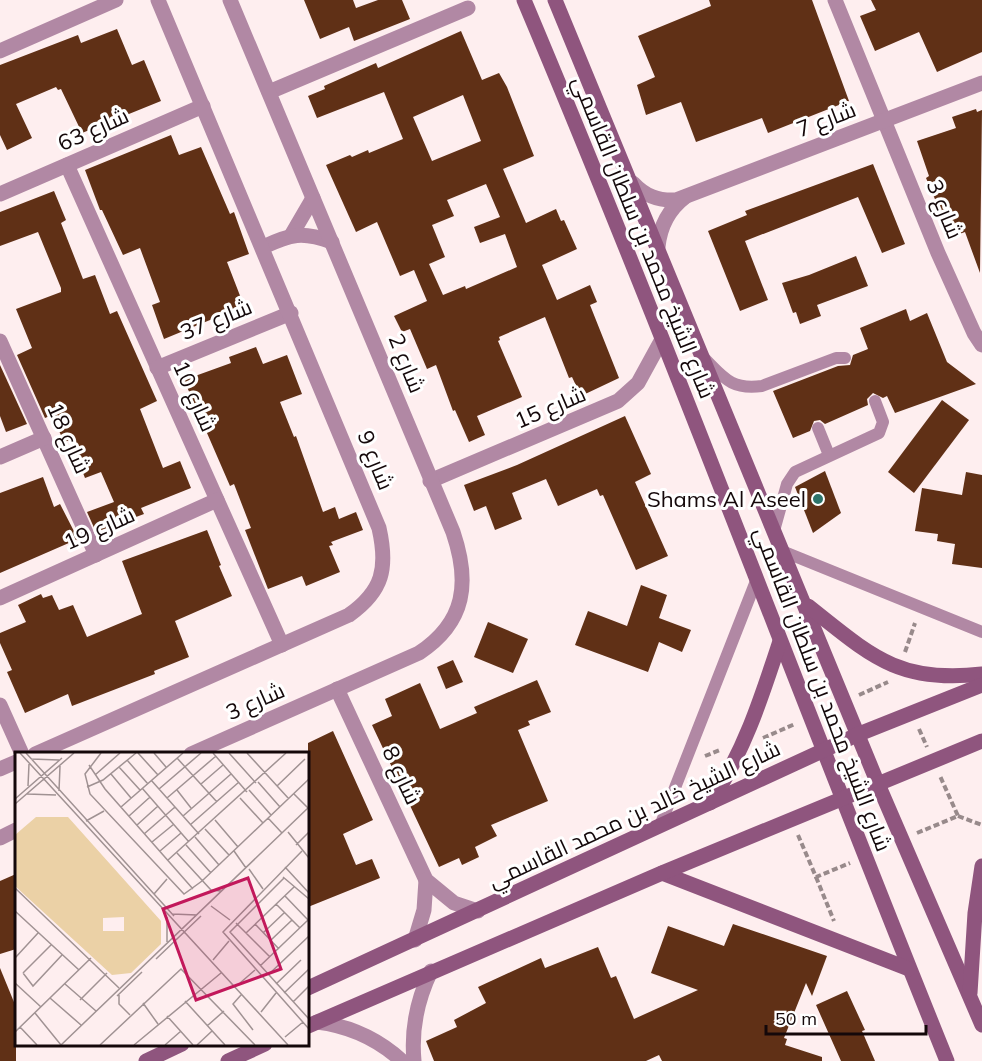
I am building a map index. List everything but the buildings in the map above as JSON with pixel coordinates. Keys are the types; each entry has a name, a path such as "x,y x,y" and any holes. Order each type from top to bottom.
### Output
{"main road":[{"name":"شارع الشيخ محمد بن سلطان القاسمي","path":"524,0 586,148 822,752 947,1061"},
{"name":"شارع الشيخ محمد بن سلطان القاسمي","path":"555,0 633,183 878,784 982,1025"},
{"path":"806,604 884,662 916,673 949,678 982,674"},
{"path":"710,803 726,779 747,739 780,641"},
{"name":"شارع الشيخ خالد بن محمد القاسمي","path":"309,988 859,734 982,685"},
{"path":"312,1024 662,873 982,741"},
{"path":"970,996 975,913 982,866"},
{"path":"662,873 909,969"},
{"path":"146,1061 178,1046"},
{"path":"228,1061 261,1046"}],"street":[{"path":"0,51 116,0"},
{"name":"شارع 9","path":"37,752 349,615 366,603 377,586 383,567 379,528 291,313 158,0"},
{"name":"شارع 2","path":"230,0 453,532 463,567 460,599 443,635 419,652 337,689"},
{"name":"شارع 3","path":"835,0 938,253 974,333 982,345"},
{"path":"269,92 468,8"},
{"name":"شارع 7","path":"633,183 639,190 656,199 676,200 982,83"},
{"name":"شارع 63","path":"0,194 203,106"},
{"name":"شارع 10","path":"67,165 282,645"},
{"name":"شارع 7","path":"658,247 661,230 668,214 685,197"},
{"path":"292,234 313,198"},
{"path":"263,247 292,234 317,237 332,242"},
{"name":"شارع 37","path":"158,368 291,313"},
{"name":"شارع 18","path":"0,341 96,555"},
{"name":"شارع 15","path":"430,481 618,401 638,383 662,342"},
{"path":"0,457 44,438"},
{"name":"شارع 19","path":"0,598 217,500"},
{"name":"شارع 3","path":"193,752 337,689"},
{"name":"شارع 8","path":"337,689 426,880 454,903 478,911"},
{"path":"0,705 22,752"},
{"path":"0,769 15,762"},
{"path":"0,838 15,830"},
{"name":"شارع 8","path":"416,940 424,910 426,880"},
{"path":"414,1061 414,1023 423,988 431,971"},
{"path":"312,1024 334,1024 365,1035 402,1061"}],"lane":[{"path":"703,357 729,383 739,387 762,386 796,376 836,358 845,358"},
{"path":"774,531 790,478 801,467 879,433 883,422 875,401"},
{"path":"818,428 829,455"},
{"path":"782,551 982,633"},
{"path":"660,826 756,581"}],"path":[{"path":"900,668 920,608"},
{"path":"958,816 982,825"},
{"path":"816,877 843,943"}],"place":[{"name":"Shams Al Aseel","path":"818,499"}]}
